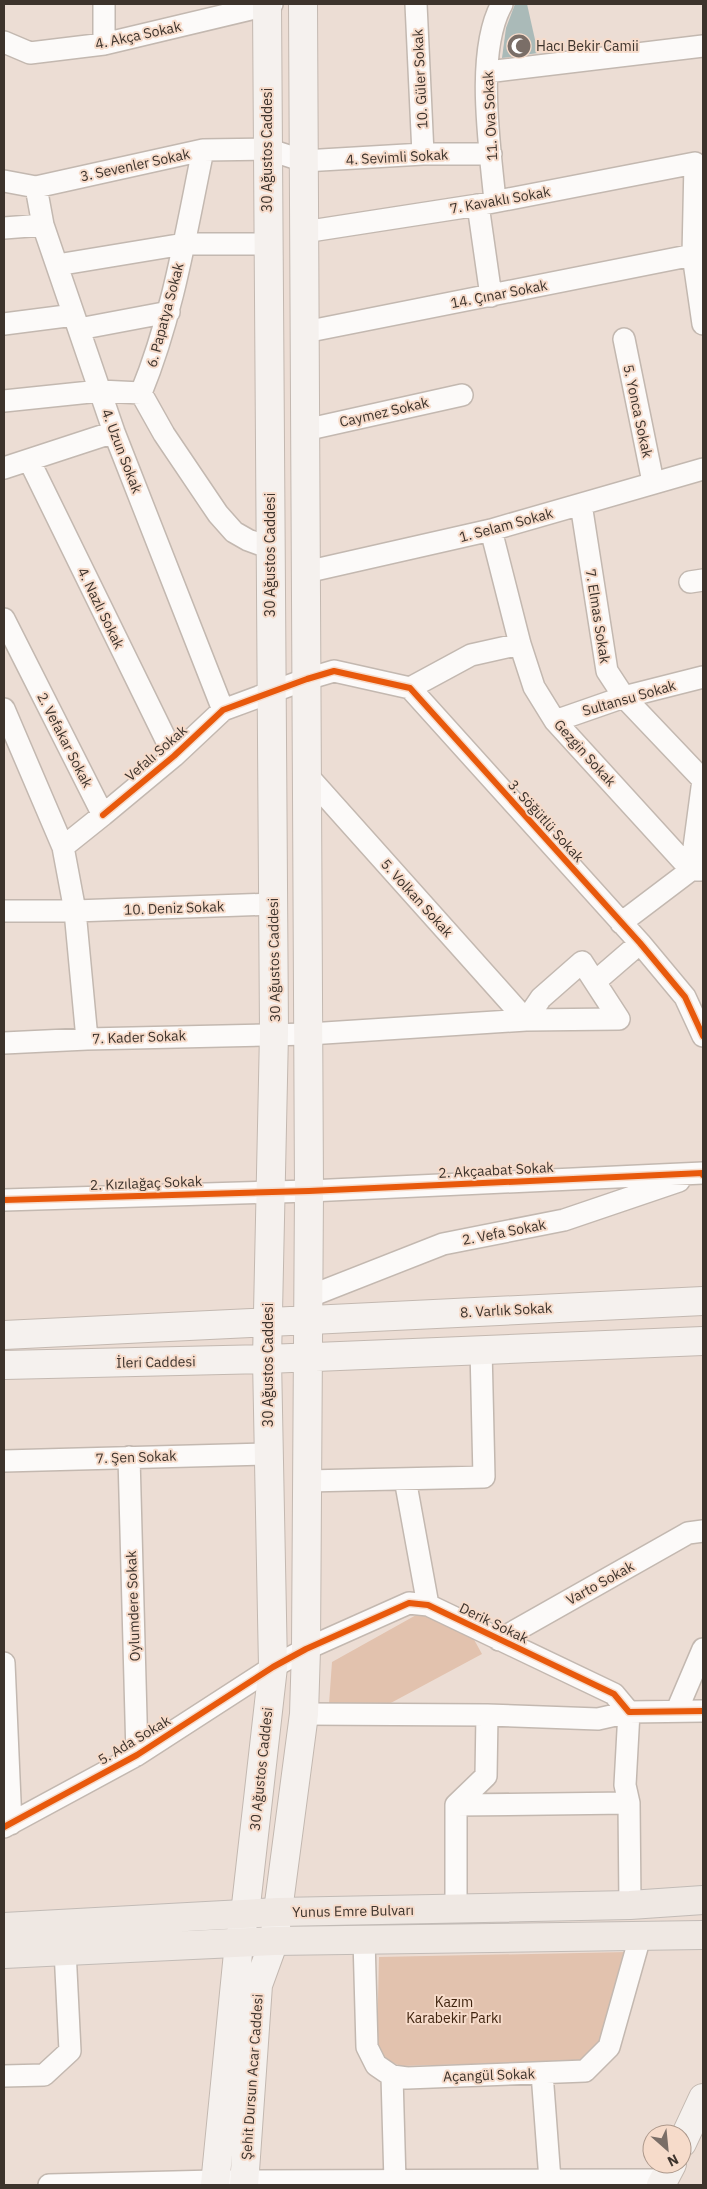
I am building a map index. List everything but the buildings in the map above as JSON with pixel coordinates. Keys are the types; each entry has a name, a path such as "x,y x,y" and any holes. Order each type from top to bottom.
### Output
{"main road":[{"name":"30 Ağustos Caddesi","path":"268,4 267,149 274,1033 290,1191 308,1308 304,1714 278,1912"},
{"name":"30 Ağustos Caddesi","path":"239,1943 245,1914 272,1667 267,1321 290,1191 309,1034 303,4"},
{"name":"8. Varlık Sokak","path":"308,1308 703,1301"},
{"path":"4,1335 267,1321 308,1308"},
{"path":"308,1356 703,1341"},
{"name":"İleri Caddesi","path":"4,1365 267,1359 308,1356"},
{"name":"Yunus Emre Bulvarı","path":"4,1927 278,1912 630,1905 703,1900"},
{"name":"Şehit Dursun Acar Caddesi","path":"244,2183 258,1985 274,1941 278,1912"},
{"name":"Yunus Emre Bulvarı","path":"4,1954 274,1941 640,1937 703,1934"},
{"name":"Şehit Dursun Acar Caddesi","path":"215,2183 239,1943"},
{"path":"691,2124 703,2098"}],"street":[{"path":"104,4 104,44"},
{"name":"4. Akça Sokak","path":"4,42 30,53 104,44 268,4"},
{"name":"10. Güler Sokak","path":"416,4 423,154"},
{"name":"11. Ova Sokak","path":"491,296 487,203 491,154 487,72 492,30 502,4"},
{"path":"487,72 703,46"},
{"name":"3. Sevenler Sokak","path":"4,181 36,187 203,150 267,149 304,161"},
{"name":"6. Papatya Sokak","path":"141,393 156,356 169,312 203,150"},
{"name":"4. Sevimli Sokak","path":"304,161 423,154 491,154"},
{"name":"7. Kavaklı Sokak","path":"304,232 487,203 695,163 693,255"},
{"name":"4. Uzun Sokak","path":"36,187 43,225 114,432 223,710"},
{"path":"4,228 43,225"},
{"path":"57,265 184,244 268,244"},
{"path":"693,255 703,324"},
{"name":"14. Çınar Sokak","path":"305,332 693,255"},
{"path":"4,324 77,322 169,312"},
{"name":"5. Yonca Sokak","path":"624,340 653,482"},
{"path":"4,401 100,391 141,393 164,434 218,514 234,532 248,540 270,548"},
{"name":"Caymez Sokak","path":"305,430 462,394"},
{"path":"4,468 114,432"},
{"name":"4. Nazlı Sokak","path":"29,460 174,756"},
{"name":"1. Selam Sokak","path":"306,572 490,530 703,469"},
{"name":"7. Elmas Sokak","path":"581,504 607,671 624,697 703,780 697,870"},
{"name":"Gezgin Sokak","path":"490,530 520,644 534,687 555,721 697,870"},
{"name":"2. Vefakar Sokak","path":"4,619 103,815"},
{"path":"223,710 307,679 334,672 410,688 471,655 520,644"},
{"name":"Sultansu Sokak","path":"555,721 624,697 703,677"},
{"name":"3. Söğütlü Sokak","path":"410,688 640,943 684,998 703,1036"},
{"path":"4,709 12,747 63,847 75,911 87,1039"},
{"name":"Vefalı Sokak","path":"103,815 174,756 223,710"},
{"name":"5. Volkan Sokak","path":"307,775 526,1020"},
{"path":"63,847 103,815"},
{"path":"621,923 697,870"},
{"name":"10. Deniz Sokak","path":"4,911 75,911 273,904"},
{"path":"596,981 640,943"},
{"path":"274,1033 309,1034 526,1020 619,1019 582,962 541,998 526,1020"},
{"name":"7. Kader Sokak","path":"4,1043 274,1033"},
{"path":"703,1161 703,1174"},
{"name":"2. Akçaabat Sokak","path":"290,1191 703,1174"},
{"name":"2. Vefa Sokak","path":"308,1308 443,1244 564,1220 703,1174"},
{"name":"2. Kızılağaç Sokak","path":"4,1200 290,1191"},
{"path":"307,1481 484,1477 481,1349"},
{"name":"7. Şen Sokak","path":"4,1461 268,1454"},
{"name":"Oylumdere Sokak","path":"128,1457 137,1755"},
{"path":"272,1667 306,1649 410,1603 428,1604 405,1479"},
{"name":"Varto Sokak","path":"499,1640 688,1533 703,1530"},
{"name":"Derik Sokak","path":"428,1604 614,1694 629,1712"},
{"path":"677,1710 703,1649"},
{"path":"4,1663 7,1825"},
{"name":"5. Ada Sokak","path":"7,1825 137,1755 272,1667"},
{"path":"304,1714 488,1715 598,1719 629,1712 703,1711"},
{"path":"629,1712 625,1785 629,1802 630,1905"},
{"path":"456,1909 456,1805 486,1776 488,1715"},
{"path":"456,1805 629,1802"},
{"name":"Açangül Sokak","path":"392,2076 406,2078 584,2071 609,2047 640,1937"},
{"path":"364,1939 367,2046 376,2065 392,2076 395,2182"},
{"path":"4,2076 44,2075 70,2051 64,1950"},
{"path":"542,2072 550,2180"},
{"path":"48,2185 550,2180 666,2176"}],"green space":[{"path":"418,1614 434,1614 471,1634 482,1654 387,1705 329,1704 332,1662"},
{"name":"Kazım Karabekir Parkı","path":"627,1952 602,2043 581,2061 400,2066 384,2058 377,2043 379,1957"}],"cycle path":[{"path":"103,815 174,756 223,710 334,671 410,688 640,943 685,997 703,1036"},
{"path":"4,1200 309,1191 703,1173 703,1175"},
{"path":"4,1827 137,1755 273,1667 306,1649 409,1603 428,1605 614,1694 629,1712 703,1711"}],"place":[{"name":"Hacı Bekir Camii","path":"519,46"}]}
